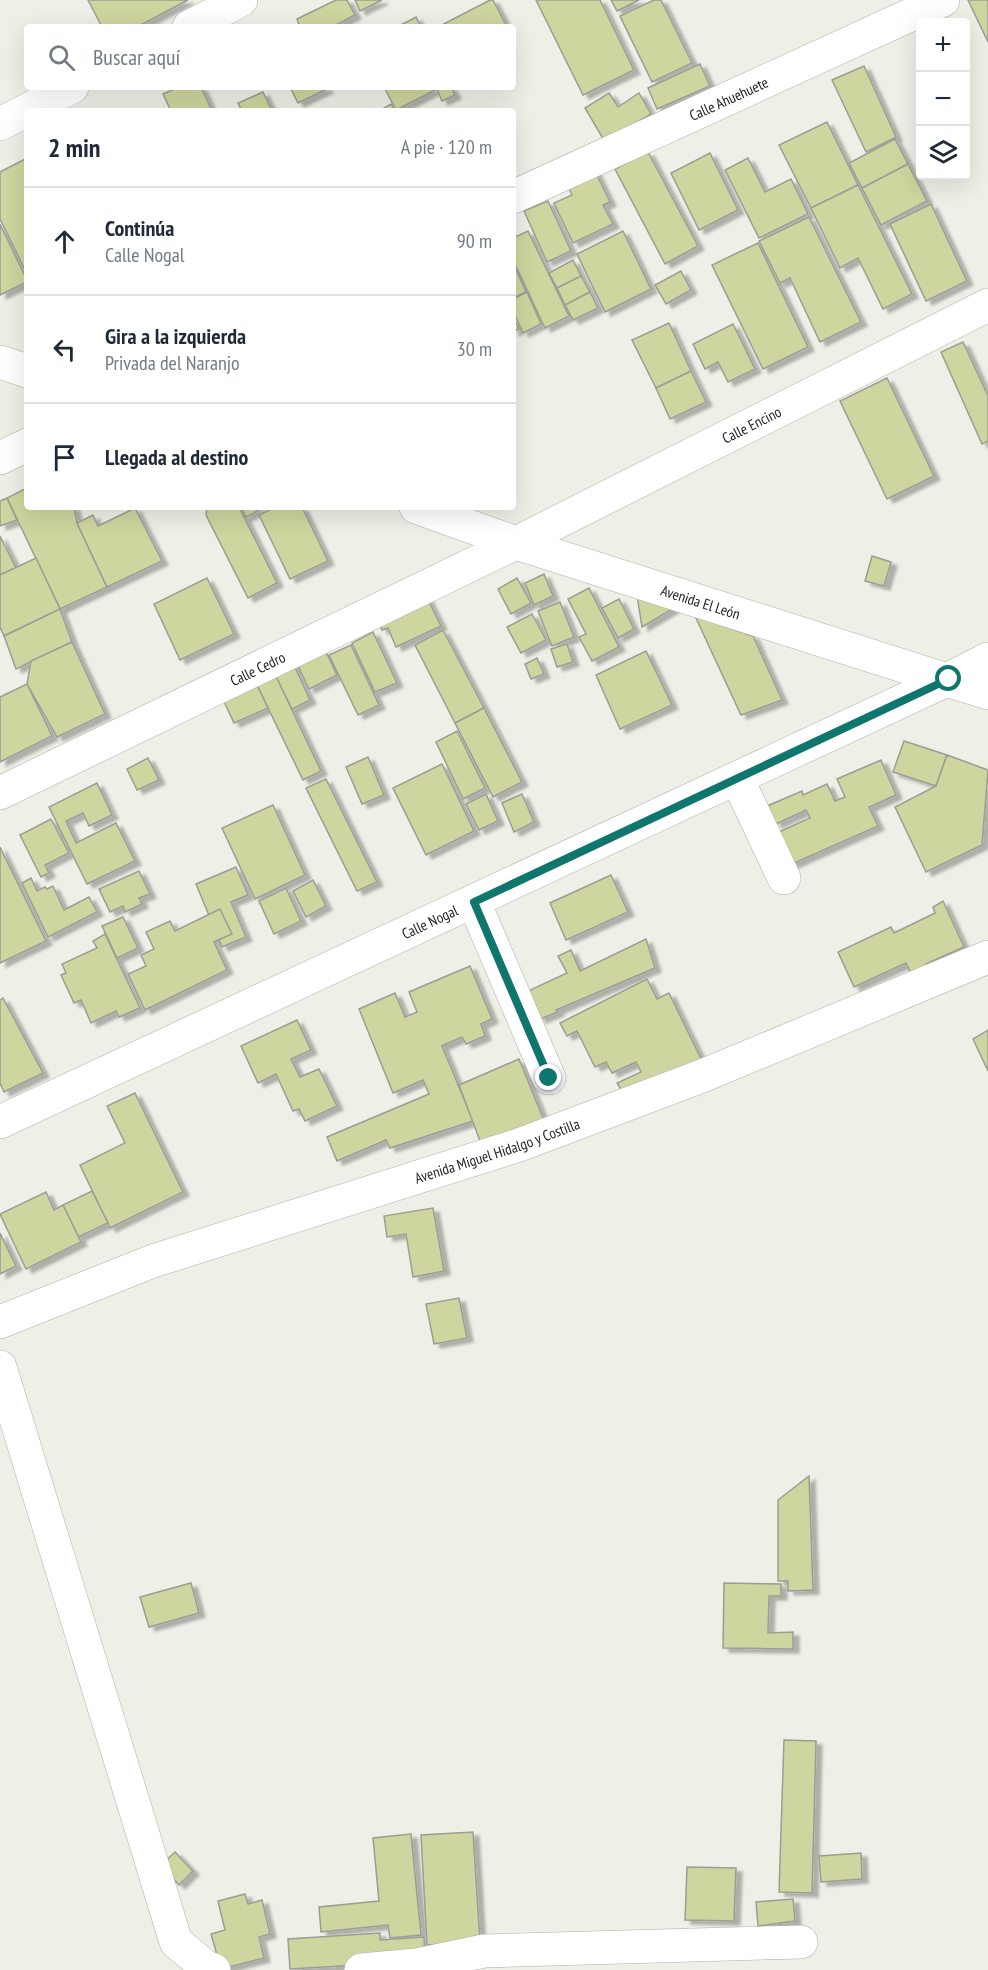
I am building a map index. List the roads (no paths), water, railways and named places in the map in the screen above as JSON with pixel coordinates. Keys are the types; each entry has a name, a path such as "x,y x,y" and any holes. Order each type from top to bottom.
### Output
{"street":[{"path":"195,24 242,0"},
{"name":"Calle Ahuehuete","path":"516,197 943,0"},
{"path":"31,108 66,90"},
{"path":"0,124 24,112"},
{"name":"Calle Encino","path":"516,543 988,306"},
{"path":"0,362 24,370"},
{"path":"0,458 24,446"},
{"name":"Avenida El León","path":"424,510 516,543 988,693"},
{"name":"Calle Cedro","path":"0,793 516,543"},
{"name":"Calle Nogal","path":"0,1122 474,902 988,659"},
{"path":"737,778 784,878"},
{"path":"474,902 549,1078"},
{"name":"Avenida Miguel Hidalgo y Costilla","path":"0,1322 153,1261 519,1145 702,1076 988,957"},
{"path":"0,1367 176,1942 206,1967 214,1970"},
{"path":"361,1970 417,1965 484,1951 801,1942"}]}
